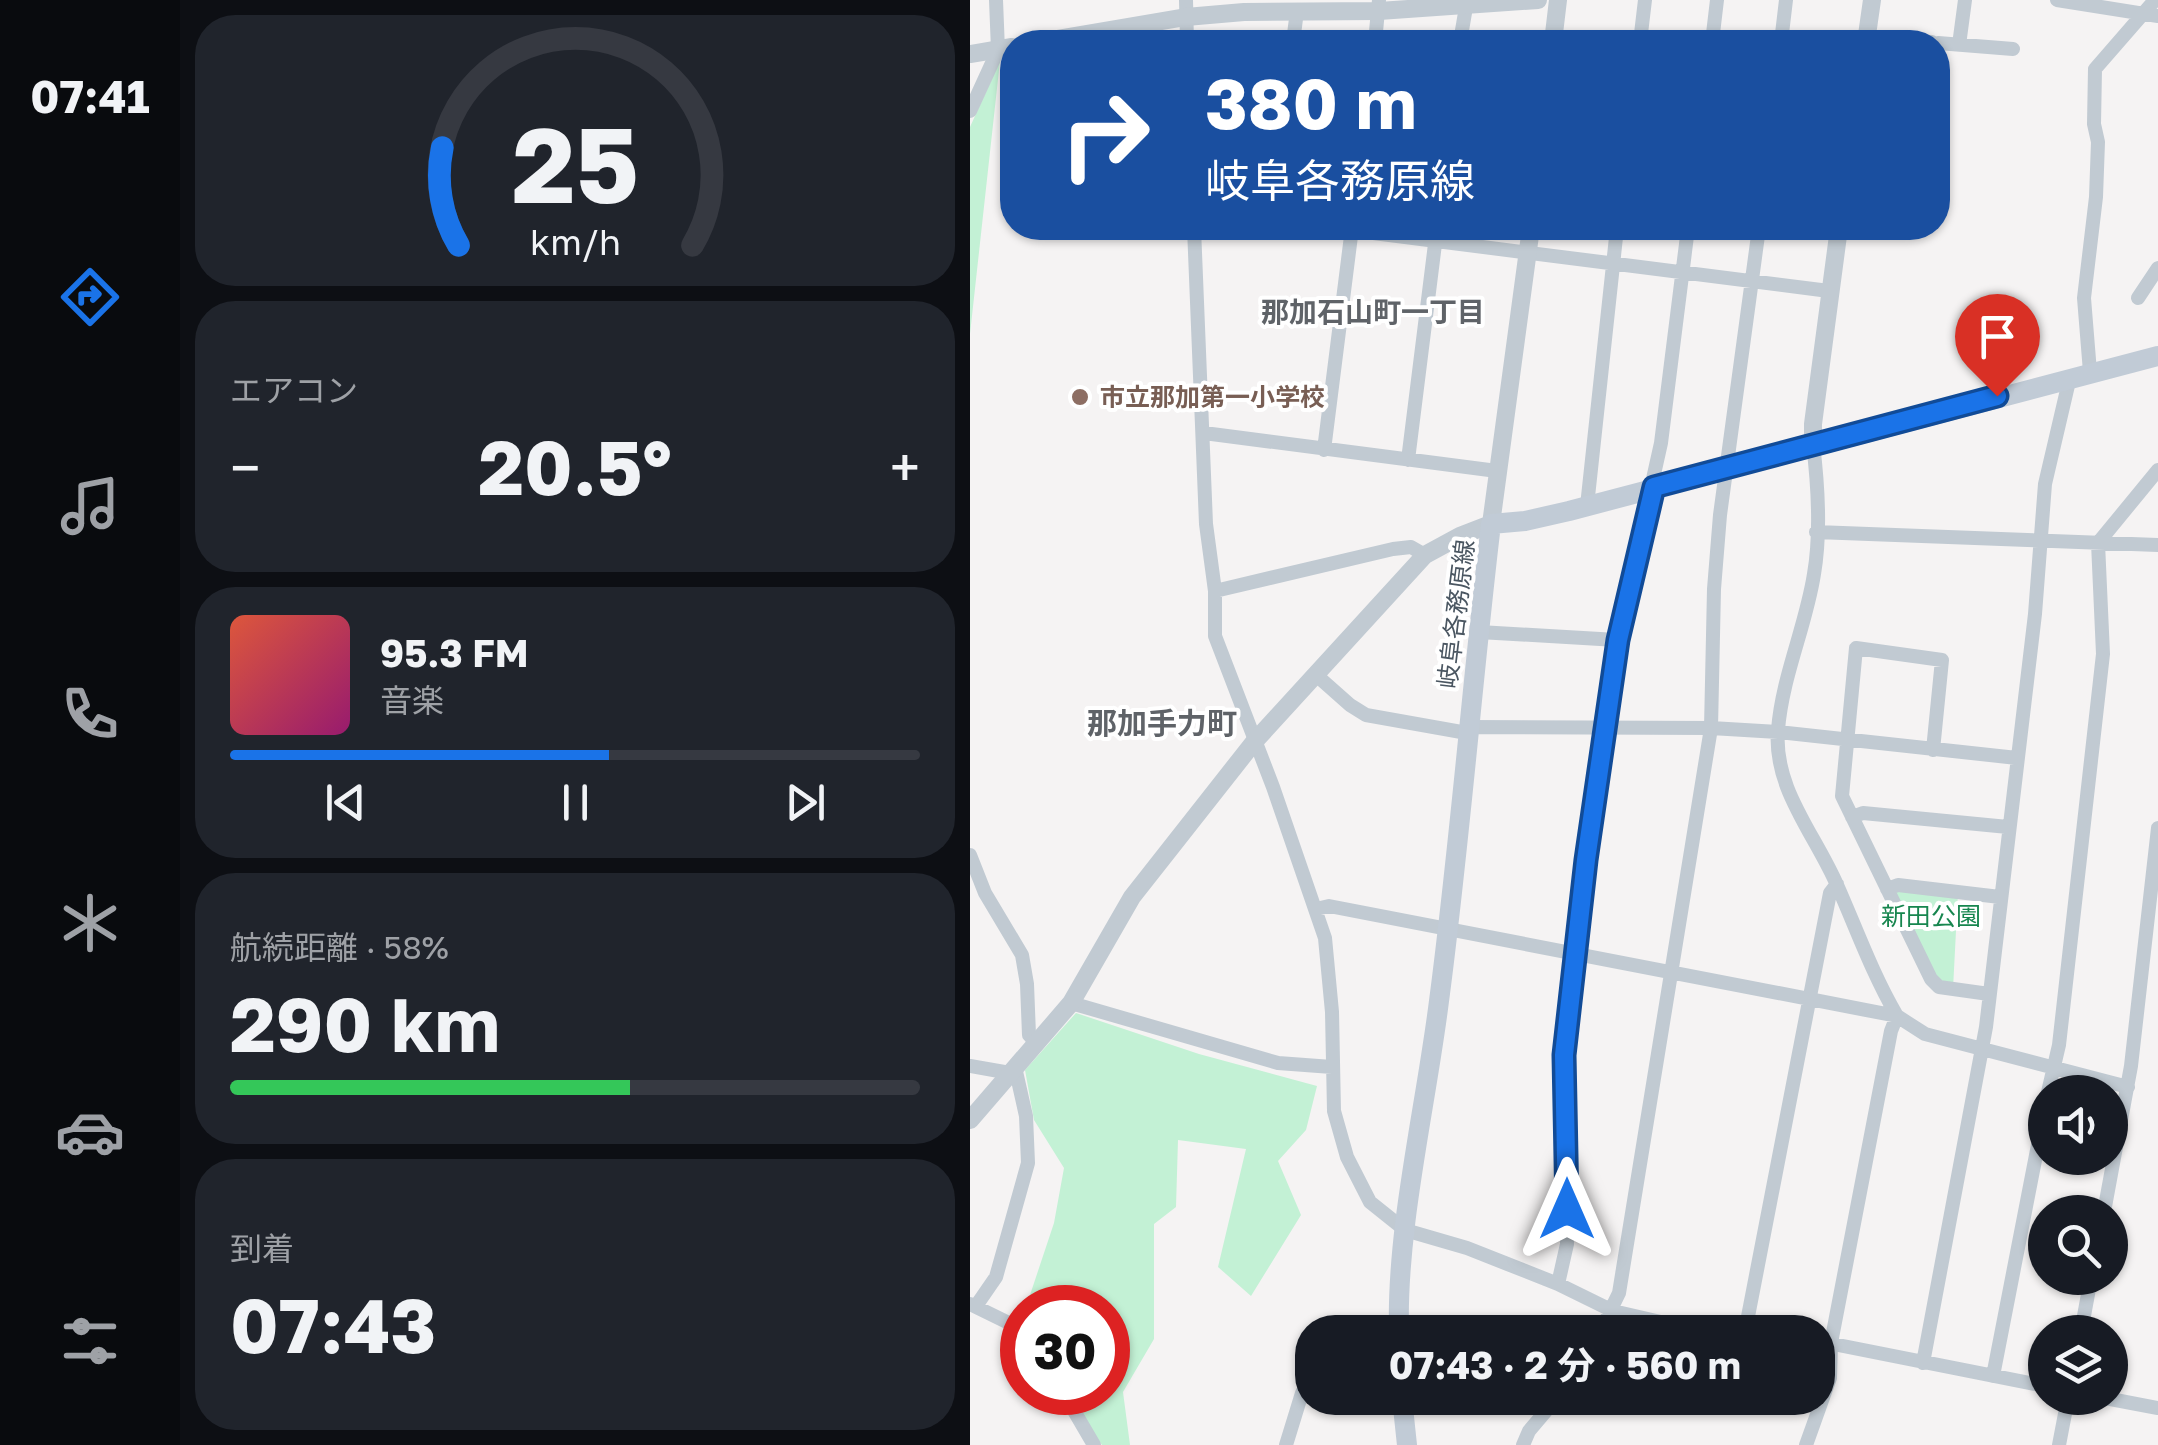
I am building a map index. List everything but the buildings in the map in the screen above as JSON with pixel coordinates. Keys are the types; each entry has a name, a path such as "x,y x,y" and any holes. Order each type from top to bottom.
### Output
{"main road":[{"name":"岐阜各務原線","path":"1401,1315 1406,1230 1449,930 1467,730 1492,524 1525,521 1586,506 2158,356"},
{"path":"1404,1415 1407,1445"}],"street":[{"path":"996,0 1002,30"},
{"path":"1091,30 1186,8 1297,12 1379,6 1466,7 1538,0"},
{"path":"1554,30 1558,0"},
{"path":"1641,30 1645,0"},
{"path":"1713,30 1717,0"},
{"path":"1782,30 1786,0"},
{"path":"1868,30 1872,0"},
{"path":"1959,45 1965,0"},
{"path":"2057,0 2150,16"},
{"path":"1923,1363 1990,994 2035,614 2045,484 2080,374 2096,197 2094,69 2150,16 2155,0"},
{"path":"1462,30 1466,7"},
{"path":"1295,30 1297,12"},
{"path":"1950,44 2013,49"},
{"path":"970,54 1000,49"},
{"path":"970,111 1000,58"},
{"path":"1195,240 1206,524 1215,591 1215,636 1325,938 1334,1111 1347,1157 1370,1202 1406,1230 1467,1248 1630,1315"},
{"path":"1324,450 1351,240"},
{"path":"1408,460 1435,240"},
{"path":"1467,240 1528,252 1829,291"},
{"path":"970,1120 1070,1003 1132,897 1254,742 1425,555 1492,524 1530,240"},
{"path":"1586,506 1616,240"},
{"path":"1558,1284 1567,1244 1564,1055 1594,794 1618,640 1654,487 1687,240"},
{"path":"1611,1315 1622,1276 1711,728 1720,515 1757,240"},
{"path":"1830,1315 1897,1016 1779,765 1778,732 1815,573 1813,444 1837,240"},
{"path":"2138,298 2158,268"},
{"path":"1204,433 1497,471"},
{"path":"2052,1075 2059,1046 2103,654 2098,542 2158,470"},
{"path":"1816,532 2158,546"},
{"path":"1215,591 1393,549 1411,547 1425,555"},
{"path":"1479,632 1618,640"},
{"path":"1934,750 1942,660 1856,648 1842,796 1931,979 1940,987 1990,994"},
{"path":"1316,674 1350,706 1366,715 1467,730 1711,728 2017,758"},
{"path":"1852,817 1863,813 2008,827"},
{"path":"2128,1087 2155,882 2158,828"},
{"path":"970,855 985,893 1022,955 1028,1035 1036,1043"},
{"path":"1748,1315 1830,893 1837,884"},
{"path":"1887,889 1898,885 2000,897"},
{"path":"1316,908 1329,906 1897,1016 1926,1034 2086,1075"},
{"path":"1070,1003 1278,1064 1332,1066"},
{"path":"970,1066 1013,1070"},
{"path":"1000,1318 973,1305 996,1277 1028,1163 1026,1116 1013,1070"},
{"path":"1993,1376 2032,1175"},
{"path":"1835,1344 2028,1383"},
{"path":"2128,1402 2158,1408"},
{"path":"1076,1415 1094,1445"},
{"path":"1286,1445 1295,1415"},
{"path":"1522,1445 1543,1415"},
{"path":"1806,1445 1817,1415"},
{"path":"2059,1445 2065,1415"}],"green space":[{"path":"1000,61 970,334 970,127"},
{"name":"新田公園","path":"1887,889 1958,892 1953,989 1939,987"},
{"path":"1076,1013 1199,1054 1317,1086 1306,1130 1278,1161 1301,1215 1251,1296 1218,1267 1246,1149 1178,1140 1176,1207 1154,1224 1154,1339 1130,1380 1130,1285 1033,1285 1054,1223 1064,1168 1034,1120 1025,1070"},
{"path":"1081,1415 1126,1415 1130,1445 1102,1445"}],"place":[{"name":"市立那加第一小学校","path":"1080,397"}],"district":[{"name":"那加石山町一丁目","path":"1373,312"},
{"name":"那加手力町","path":"1162,724"}],"route":[{"path":"1567,1209 1564,1055 1586,860 1618,640 1654,487 1997,396"}]}
